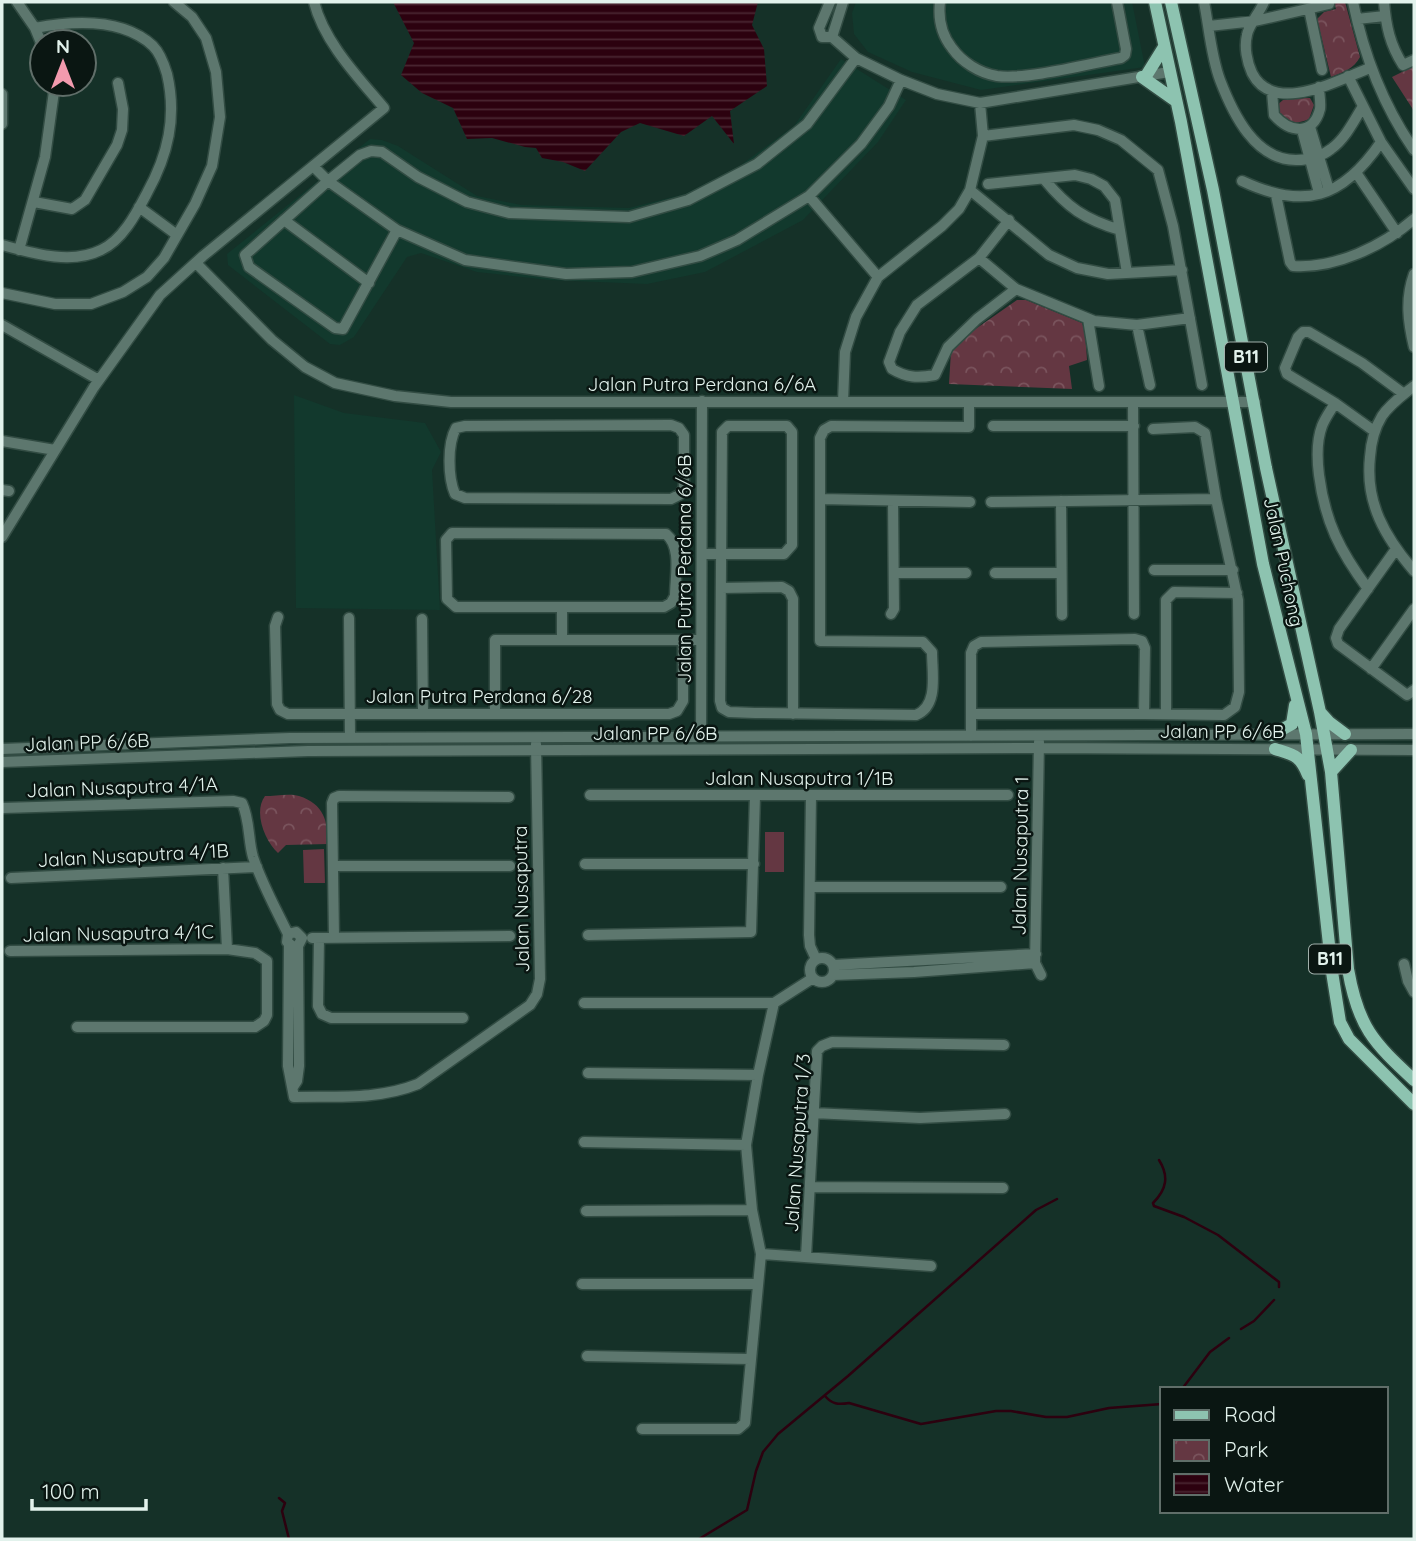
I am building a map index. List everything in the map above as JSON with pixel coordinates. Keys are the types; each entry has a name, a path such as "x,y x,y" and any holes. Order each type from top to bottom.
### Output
{"main road":[{"name":"Jalan Puchong","path":"1155,2 1263,564 1306,734 1340,1022 1349,1039 1414,1104"},
{"name":"Jalan Puchong","path":"1171,2 1331,772 1353,1000 1367,1032 1381,1050 1414,1080"},
{"path":"1176,23 1174,32 1178,61 1169,72 1184,82 1191,107 1196,114"},
{"path":"1164,47 1144,76 1176,102"},
{"path":"1272,735 1292,724 1296,695"},
{"path":"1320,712 1328,722 1345,734"},
{"path":"1275,749 1296,756 1303,762 1312,785"},
{"path":"1331,772 1351,750"}],"street":[{"path":"2,246 56,257 79,257 103,250 121,233 158,173 169,137 172,115 170,88 164,63 154,47 137,35 120,29 80,24 35,28 17,2"},
{"path":"2,293 55,304 91,303 123,292 147,277 164,258 195,204 212,166 220,117 216,72 206,37 192,18 174,2"},
{"path":"2,537 99,380 151,305 196,263 384,108 358,78 336,46 314,2"},
{"path":"830,2 819,29 822,37 832,37 856,58 901,80 937,93 980,103 1169,72"},
{"path":"832,37 844,2"},
{"path":"940,2 938,17 946,40 959,57 972,67 995,76 1021,76 1121,58 1125,55 1125,38 1117,2"},
{"path":"1204,2 1220,79 1247,133 1271,155 1291,160 1314,158 1331,150 1344,136 1363,106"},
{"path":"1264,2 1247,33 1248,62 1253,75 1262,86 1272,92 1292,94 1370,68"},
{"path":"1353,2 1370,68 1386,103 1414,150"},
{"path":"1384,2 1388,35 1403,65 1414,60"},
{"path":"1209,26 1255,21 1329,4"},
{"path":"1309,9 1322,70"},
{"path":"1357,19 1385,16"},
{"path":"397,230 343,329 335,328 249,267 245,261 245,255 328,181 360,155 371,151 382,152 418,177 467,202 509,213 629,217 688,200 757,164 807,124 856,58"},
{"path":"1046,71 1051,92"},
{"path":"1348,76 1381,142 1414,189"},
{"path":"313,166 328,181 397,230 465,260 566,274 632,272 700,256 737,240 809,196 861,144 889,106 901,80"},
{"path":"34,202 72,209 85,200 117,145 122,130 123,110 118,83"},
{"path":"1306,128 1320,109 1319,87"},
{"path":"1272,92 1274,115 1289,128 1306,128"},
{"path":"2,94 2,124"},
{"path":"19,250 34,202 54,98"},
{"path":"843,402 845,352 856,317 878,277 942,226 959,209 970,190 983,136 980,103"},
{"path":"983,136 1074,125 1098,130 1121,140 1158,170 1182,270 1202,385"},
{"path":"1306,128 1324,191"},
{"path":"1242,181 1276,195 1296,198 1324,191 1357,174 1381,142"},
{"path":"1357,174 1396,233"},
{"path":"988,184 1075,175 1104,186 1115,200 1127,273"},
{"path":"1044,178 1068,206 1098,223 1120,230"},
{"path":"970,190 1049,255 1068,263 1108,274 1182,270"},
{"path":"1276,195 1293,266 1338,260 1360,252 1396,233 1414,219"},
{"path":"809,196 878,277"},
{"path":"139,207 177,235"},
{"path":"284,220 369,283"},
{"path":"1009,220 979,258 918,305 900,332 889,362 892,369 902,375 916,378 935,375 947,347 977,319 1016,289"},
{"path":"979,258 1016,289 1088,319 1137,325 1190,318"},
{"name":"Jalan Putra Perdana 6/6A","path":"196,263 272,340 305,367 335,383 421,400 1255,402"},
{"path":"1414,274 1408,290 1408,313 1414,347"},
{"path":"1088,319 1099,386"},
{"path":"2,325 99,380"},
{"path":"1137,325 1150,385"},
{"path":"1374,431 1335,402 1287,374 1285,368 1298,337 1303,332 1309,332 1363,363 1404,394"},
{"path":"1414,386 1383,415 1374,431 1368,470 1374,510 1396,549 1414,571"},
{"name":"Jalan Putra Perdana 6/6B","path":"701,737 702,401"},
{"path":"563,402 563,425"},
{"path":"702,554 721,555 784,554 792,545 792,432 787,426 724,428 721,555 720,701 723,708 729,712 916,715 929,706 932,695 932,652 923,642 820,641 820,438 824,430 831,426 970,427 969,402"},
{"path":"1133,402 1134,614"},
{"path":"1335,402 1322,426 1317,445 1323,504 1333,534 1348,563 1368,589"},
{"path":"563,425 671,425 679,428 684,435 684,488 679,495 671,499 465,498 455,494 451,484 451,462 452,436 456,428 563,425"},
{"path":"993,426 1134,426"},
{"path":"971,715 1224,715 1235,707 1239,692 1237,593 1216,499 1205,433 1195,427 1153,429"},
{"path":"2,441 55,450"},
{"path":"820,499 970,502"},
{"path":"990,502 1216,499"},
{"path":"891,614 894,609 893,501"},
{"path":"1061,501 1062,615"},
{"path":"452,533 666,534 673,540 676,548 674,596 671,603 664,607 562,607 464,608 451,604 447,599 446,540 452,533"},
{"path":"1396,549 1339,629 1336,638 1338,643 1407,695 1414,690"},
{"path":"1154,570 1233,570"},
{"path":"894,573 967,573"},
{"path":"995,573 1061,573"},
{"path":"721,588 782,587 789,591 793,599 793,714"},
{"path":"1166,715 1167,600 1174,592 1237,593"},
{"path":"562,607 562,640"},
{"path":"1371,669 1414,608"},
{"name":"Jalan Putra Perdana 6/28","path":"278,617 275,626 277,704 280,710 288,714 669,714 677,711 683,701 683,640"},
{"path":"349,618 350,738"},
{"path":"422,618 423,713"},
{"path":"495,714 495,640 701,640"},
{"path":"971,736 971,653 974,646 981,642 1142,641 1145,648 1144,714"},
{"name":"Jalan PP 6/6B","path":"2,749 290,738 1414,734"},
{"name":"Jalan Nusaputra 1","path":"1039,736 1035,958 1041,975"},
{"name":"Jalan Nusaputra","path":"294,941 299,1066 298,1081 293,1092 357,1096 399,1092 418,1084 530,1005 537,994 540,979 536,737"},
{"name":"Jalan PP 6/6B","path":"2,762 308,751 1039,748 1414,750"},
{"name":"Jalan Nusaputra 1/1B","path":"590,795 1008,795"},
{"path":"587,935 751,932 755,796"},
{"path":"811,796 809,935 810,946 816,959"},
{"path":"334,937 334,798 509,797"},
{"name":"Jalan Nusaputra 4/1A","path":"3,808 233,801 242,803 257,867"},
{"path":"586,864 754,864"},
{"path":"333,866 510,866"},
{"path":"257,867 294,941 334,937 510,936"},
{"name":"Jalan Nusaputra 4/1B","path":"10,878 257,867"},
{"path":"223,869 227,949"},
{"path":"811,887 1001,887"},
{"path":"319,938 318,1006 323,1014 331,1018 463,1018"},
{"name":"Jalan Nusaputra 4/1C","path":"10,951 227,949 255,953 267,961 267,1014 260,1025 255,1027 77,1027"},
{"path":"813,978 810,968 816,959 825,958 833,970"},
{"path":"833,970 1035,958"},
{"path":"1404,964 1414,992"},
{"path":"813,978 824,982 833,970"},
{"path":"584,1003 774,1003 813,978"},
{"path":"642,1429 738,1429 745,1423 761,1254 752,1210 747,1145 758,1075 774,1003"},
{"name":"Jalan Nusaputra 1/3","path":"806,1257 817,1051 827,1043 1004,1045"},
{"path":"588,1073 758,1075"},
{"path":"813,1113 920,1118 1006,1114"},
{"path":"584,1142 747,1145"},
{"path":"810,1187 1003,1188"},
{"path":"586,1211 752,1210"},
{"path":"761,1254 931,1266"},
{"path":"582,1284 757,1284"},
{"path":"587,1356 750,1359"}],"shaded area":[{"path":"856,2 1132,2 1145,67 981,90 912,72 868,52 854,34 852,13"},
{"path":"841,59 906,100 878,142 803,220 705,272 647,284 550,280 477,272 421,253 407,257 354,337 340,345 330,344 228,265 227,254 370,139 398,146 477,196 521,205 629,208 685,194 741,165 794,126"},
{"path":"294,395 344,413 425,423 441,452 432,470 440,610 296,608"}],"green space":[{"path":"1334,2 1345,2 1360,57 1344,72 1331,77 1317,19 1324,12 1336,9"},
{"path":"1414,66 1414,111 1392,77"},
{"path":"1310,98 1314,105 1309,119 1303,121 1289,122 1281,116 1276,106 1283,100"},
{"path":"1017,300 1026,300 1082,323 1087,360 1069,366 1072,389 949,384 951,351 964,337"},
{"path":"295,795 314,804 323,814 328,844 286,845 278,853 269,841 260,818 265,796"},
{"path":"765,832 784,832 784,872 765,872"},
{"path":"324,849 325,883 304,883 303,850"}],"water":[{"path":"393,2 758,2 752,25 764,49 767,86 730,111 734,144 712,116 684,136 640,123 621,132 585,171 563,162 542,158 536,148 492,138 467,139 453,108 422,93 401,75 414,43"}],"waterway":[{"path":"1159,1160 1165,1182 1153,1203 1154,1206 1184,1217 1218,1235 1279,1282 1279,1287"},
{"path":"699,1539 747,1510 763,1452 778,1434 1036,1210 1057,1199"},
{"path":"1241,1329 1254,1321 1274,1300"},
{"path":"1184,1387 1210,1352 1229,1338"},
{"path":"825,1396 836,1403 849,1403 921,1424 996,1411 1067,1417 1109,1408 1160,1404"},
{"path":"279,1498 285,1503 282,1511 289,1539"}]}
